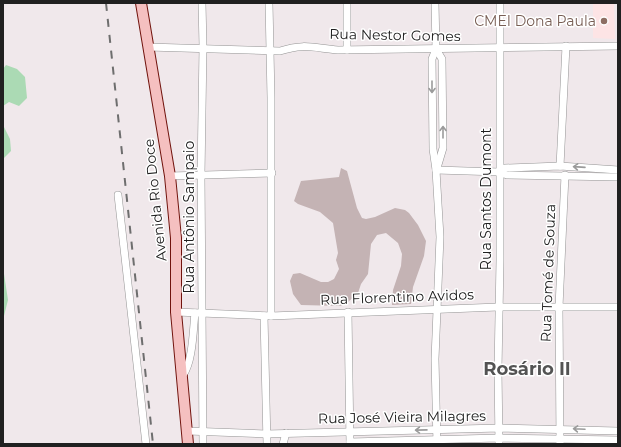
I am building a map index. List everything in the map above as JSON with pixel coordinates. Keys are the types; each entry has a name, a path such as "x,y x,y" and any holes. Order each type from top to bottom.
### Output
{"street":[{"name":"Avenida Rio Doce","path":"141,3 170,176 176,238 176,312 183,375 188,444"},
{"name":"Rua Antônio Sampaio","path":"202,3 203,47 199,312 203,444"},
{"path":"267,444 268,316 272,173 269,3"},
{"path":"347,3 347,50"},
{"path":"435,3 436,49 442,59 443,148 436,170 440,236 435,359 437,442"},
{"name":"Rua Santos Dumont","path":"499,441 498,306 500,260 500,3"},
{"name":"Rua Nestor Gomes","path":"148,47 203,47 280,51 293,46 315,46 347,50 618,46"},
{"path":"560,166 566,46"},
{"path":"499,172 505,168 560,166 618,170"},
{"path":"436,170 499,172 507,175 565,175 618,178"},
{"path":"170,176 272,173"},
{"name":"Rua Tomé de Souza","path":"560,441 558,307 565,175"},
{"path":"118,195 146,444"},
{"name":"Rua Florentino Avidos","path":"176,312 268,316 498,306 618,307"},
{"path":"183,375 189,361 199,312"},
{"path":"348,312 350,443 618,440"},
{"name":"Rua José Vieira Milagres","path":"188,431 266,434 350,431 560,428 618,431"},
{"path":"283,444 286,433"}],"shaded area":[{"name":"CMEI Dona Paula","path":"593,3 614,3 615,39 593,38"},
{"path":"6,65 17,69 25,77 27,98 19,106 9,102 3,106 3,69"},
{"path":"3,125 10,139 11,151 3,159"},
{"path":"341,168 347,171 357,208 362,218 366,219 375,217 395,208 405,210 418,225 426,241 424,256 413,287 411,304 392,305 393,290 401,266 402,254 398,243 386,233 377,235 371,244 368,274 361,284 358,293 347,303 340,306 301,305 293,294 290,281 293,274 300,273 321,282 328,282 334,279 339,269 336,260 338,253 333,223 320,212 298,204 294,201 301,181 339,177"},
{"path":"3,267 8,300 3,320"}],"railway":[{"path":"106,3 153,444"}],"place":[{"name":"CMEI Dona Paula","path":"604,21"}],"district":[{"name":"Rosário II","path":"527,369"}]}
